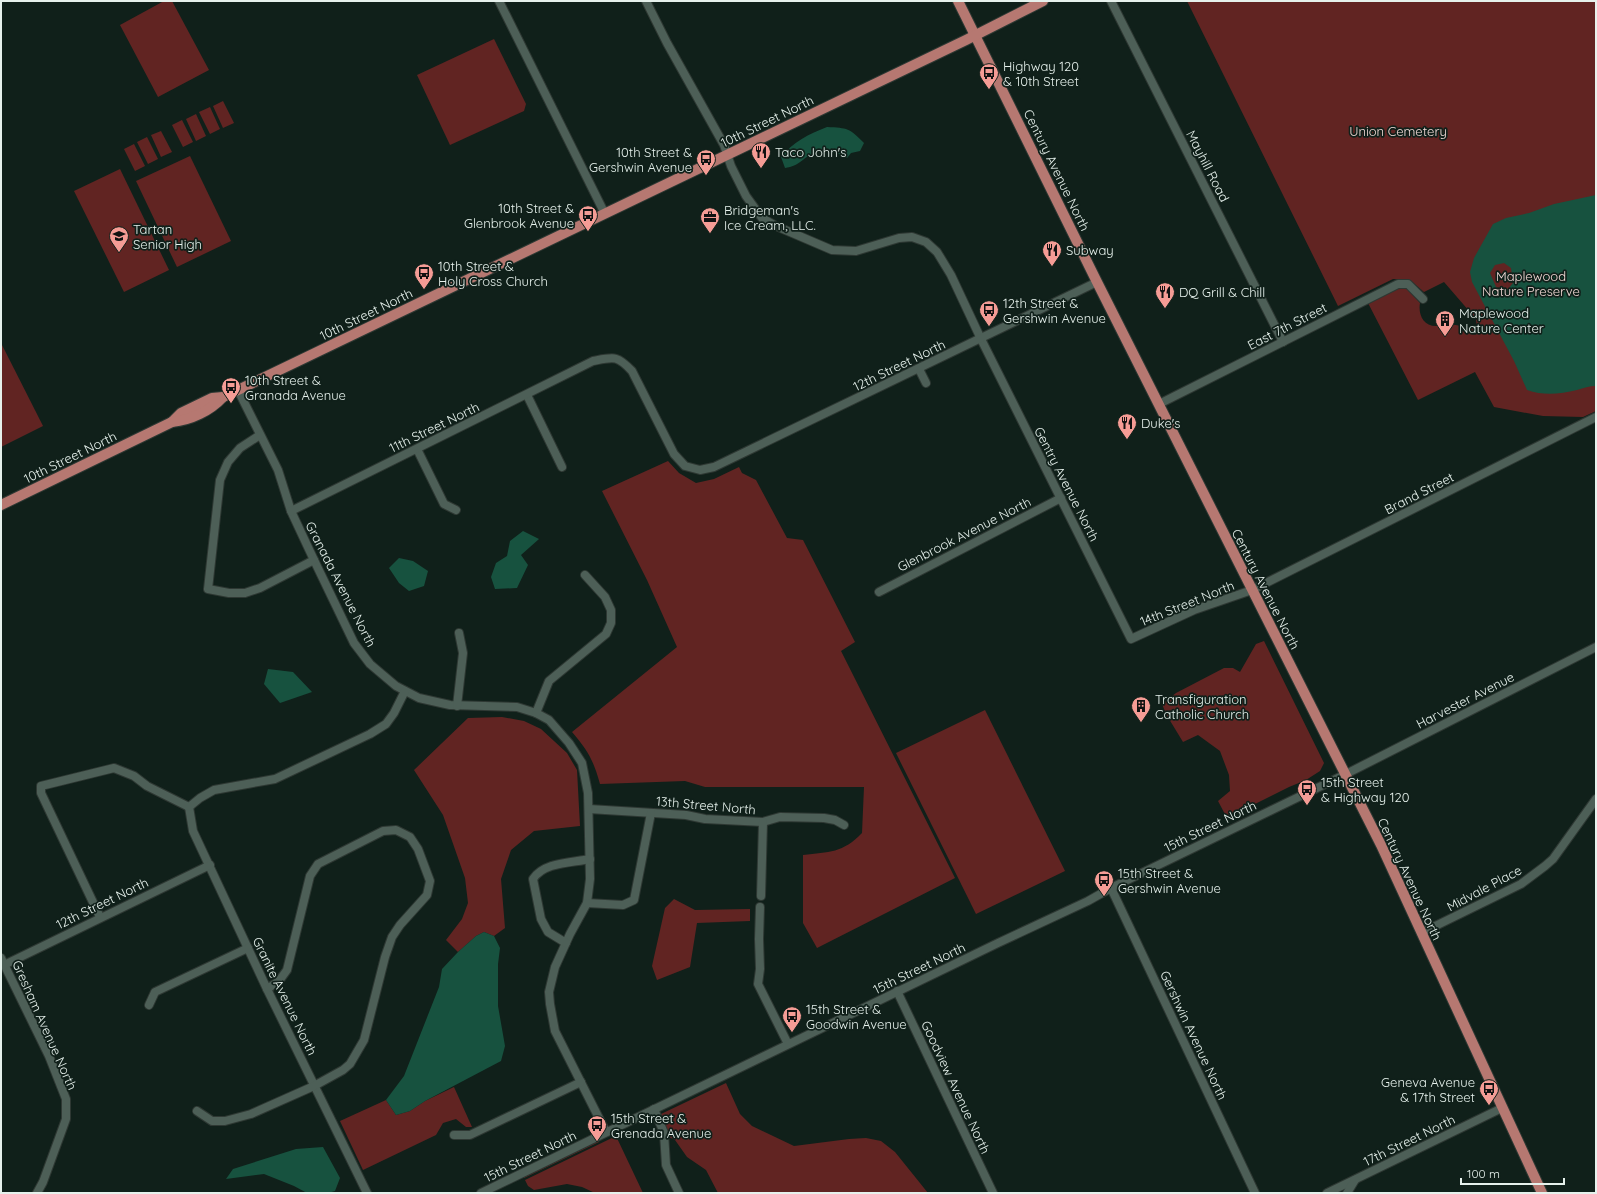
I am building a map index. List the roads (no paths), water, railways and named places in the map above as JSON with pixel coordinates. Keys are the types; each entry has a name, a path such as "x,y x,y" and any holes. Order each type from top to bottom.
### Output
{"main road":[{"name":"Century Avenue North","path":"958,1 1097,282 1381,845 1542,1193"},
{"name":"10th Street North","path":"1,505 172,422 185,420 215,406 223,397 975,36 1043,1"}],"street":[{"path":"499,1 605,214"},
{"path":"646,1 666,44 724,145 731,166 746,196 762,218 776,226 832,250 856,251 899,238 912,237 926,242 937,252 951,275 981,339"},
{"name":"Mayhill Road","path":"1111,1 1283,342"},
{"name":"12th Street North","path":"710,468 919,369 1097,282"},
{"name":"East 7th Street","path":"1159,404 1398,284 1408,284 1422,299"},
{"name":"Gentry Avenue North","path":"981,339 1132,639"},
{"name":"11th Street North","path":"291,511 593,361 611,357 622,360 632,371 674,454 685,466 700,470 710,468"},
{"path":"919,369 926,383"},
{"name":"Granada Avenue North","path":"238,390 278,470 291,511 314,560 354,643 370,664 396,686 419,698 450,706 517,707 536,713 549,720 569,743 582,763 588,793 589,809 590,879 587,903 555,967 549,992 555,1032 606,1132"},
{"path":"527,395 562,467"},
{"name":"Brand Street","path":"1252,590 1596,417"},
{"path":"260,436 240,448 228,462 220,480 208,589 245,594 260,588 314,560"},
{"path":"417,449 444,504 456,510"},
{"name":"Glenbrook Avenue North","path":"879,592 1061,498"},
{"path":"536,713 549,681 606,634 611,623 611,610 605,597 585,575"},
{"name":"14th Street North","path":"1132,639 1194,610 1252,590"},
{"path":"457,706 463,653 459,632"},
{"name":"Harvester Avenue","path":"1346,774 1596,647"},
{"path":"100,917 40,793 41,786 114,768 134,776 147,786 190,807 200,798 214,790 275,779 370,734 386,724 394,713 405,691"},
{"name":"15th Street North","path":"481,1193 897,991 1088,901 1111,888 1346,774"},
{"name":"Midvale Place","path":"1421,934 1521,884 1536,874 1553,859 1596,799"},
{"name":"Granite Avenue North","path":"190,807 194,831 267,988 367,1193"},
{"name":"13th Street North","path":"589,809 686,815 706,819 764,822 780,817 818,817 835,820 844,825"},
{"path":"587,903 623,905 634,900 651,813"},
{"path":"761,896 764,822"},
{"path":"197,1111 212,1121 225,1121 251,1114 314,1086 343,1070 350,1064 358,1053 364,1040 385,957 392,937 400,925 427,895 430,881 418,849 410,837 396,830 383,831 318,864 310,876 287,970 280,981 267,988"},
{"path":"566,943 548,932 541,919 533,879 536,874 547,867 590,859"},
{"name":"12th Street North","path":"3,961 210,865"},
{"name":"Gershwin Avenue North","path":"1111,888 1255,1193"},
{"path":"760,907 760,969 758,984 788,1044"},
{"path":"149,1005 154,992 248,948"},
{"name":"Gresham Avenue North","path":"3,961 49,1056 66,1099 66,1119 46,1176 37,1193"},
{"name":"Goodview Avenue North","path":"897,991 992,1193"},
{"path":"454,1135 470,1135 581,1082"},
{"name":"17th Street North","path":"1327,1193 1502,1108"},
{"path":"654,1109 664,1133 665,1163 679,1193"},
{"path":"1347,1193 1355,1179"}],"place":[{"name":"Highway 120 & 10th Street","path":"989,90"},
{"name":"Taco John's","path":"761,169"},
{"name":"10th Street & Gershwin Avenue","path":"706,176"},
{"name":"10th Street & Glenbrook Avenue","path":"588,232"},
{"name":"Bridgeman's Ice Cream, LLC.","path":"710,234"},
{"name":"Tartan Senior High","path":"119,253"},
{"name":"Subway","path":"1052,267"},
{"name":"10th Street & Holy Cross Church","path":"424,290"},
{"name":"DQ Grill & Chill","path":"1165,309"},
{"name":"12th Street & Gershwin Avenue","path":"989,327"},
{"name":"Maplewood Nature Center","path":"1445,337"},
{"name":"10th Street & Granada Avenue","path":"231,404"},
{"name":"Duke's","path":"1127,440"},
{"name":"Transfiguration Catholic Church","path":"1141,723"},
{"name":"15th Street & Highway 120","path":"1307,806"},
{"name":"15th Street & Gershwin Avenue","path":"1104,897"},
{"name":"15th Street & Goodwin Avenue","path":"792,1033"},
{"name":"Geneva Avenue & 17th Street","path":"1489,1106"},
{"name":"15th Street & Grenada Avenue","path":"597,1142"}],"park label":[{"name":"Union Cemetery","path":"1398,131"},
{"name":"Maplewood Nature Preserve","path":"1531,284"}]}
